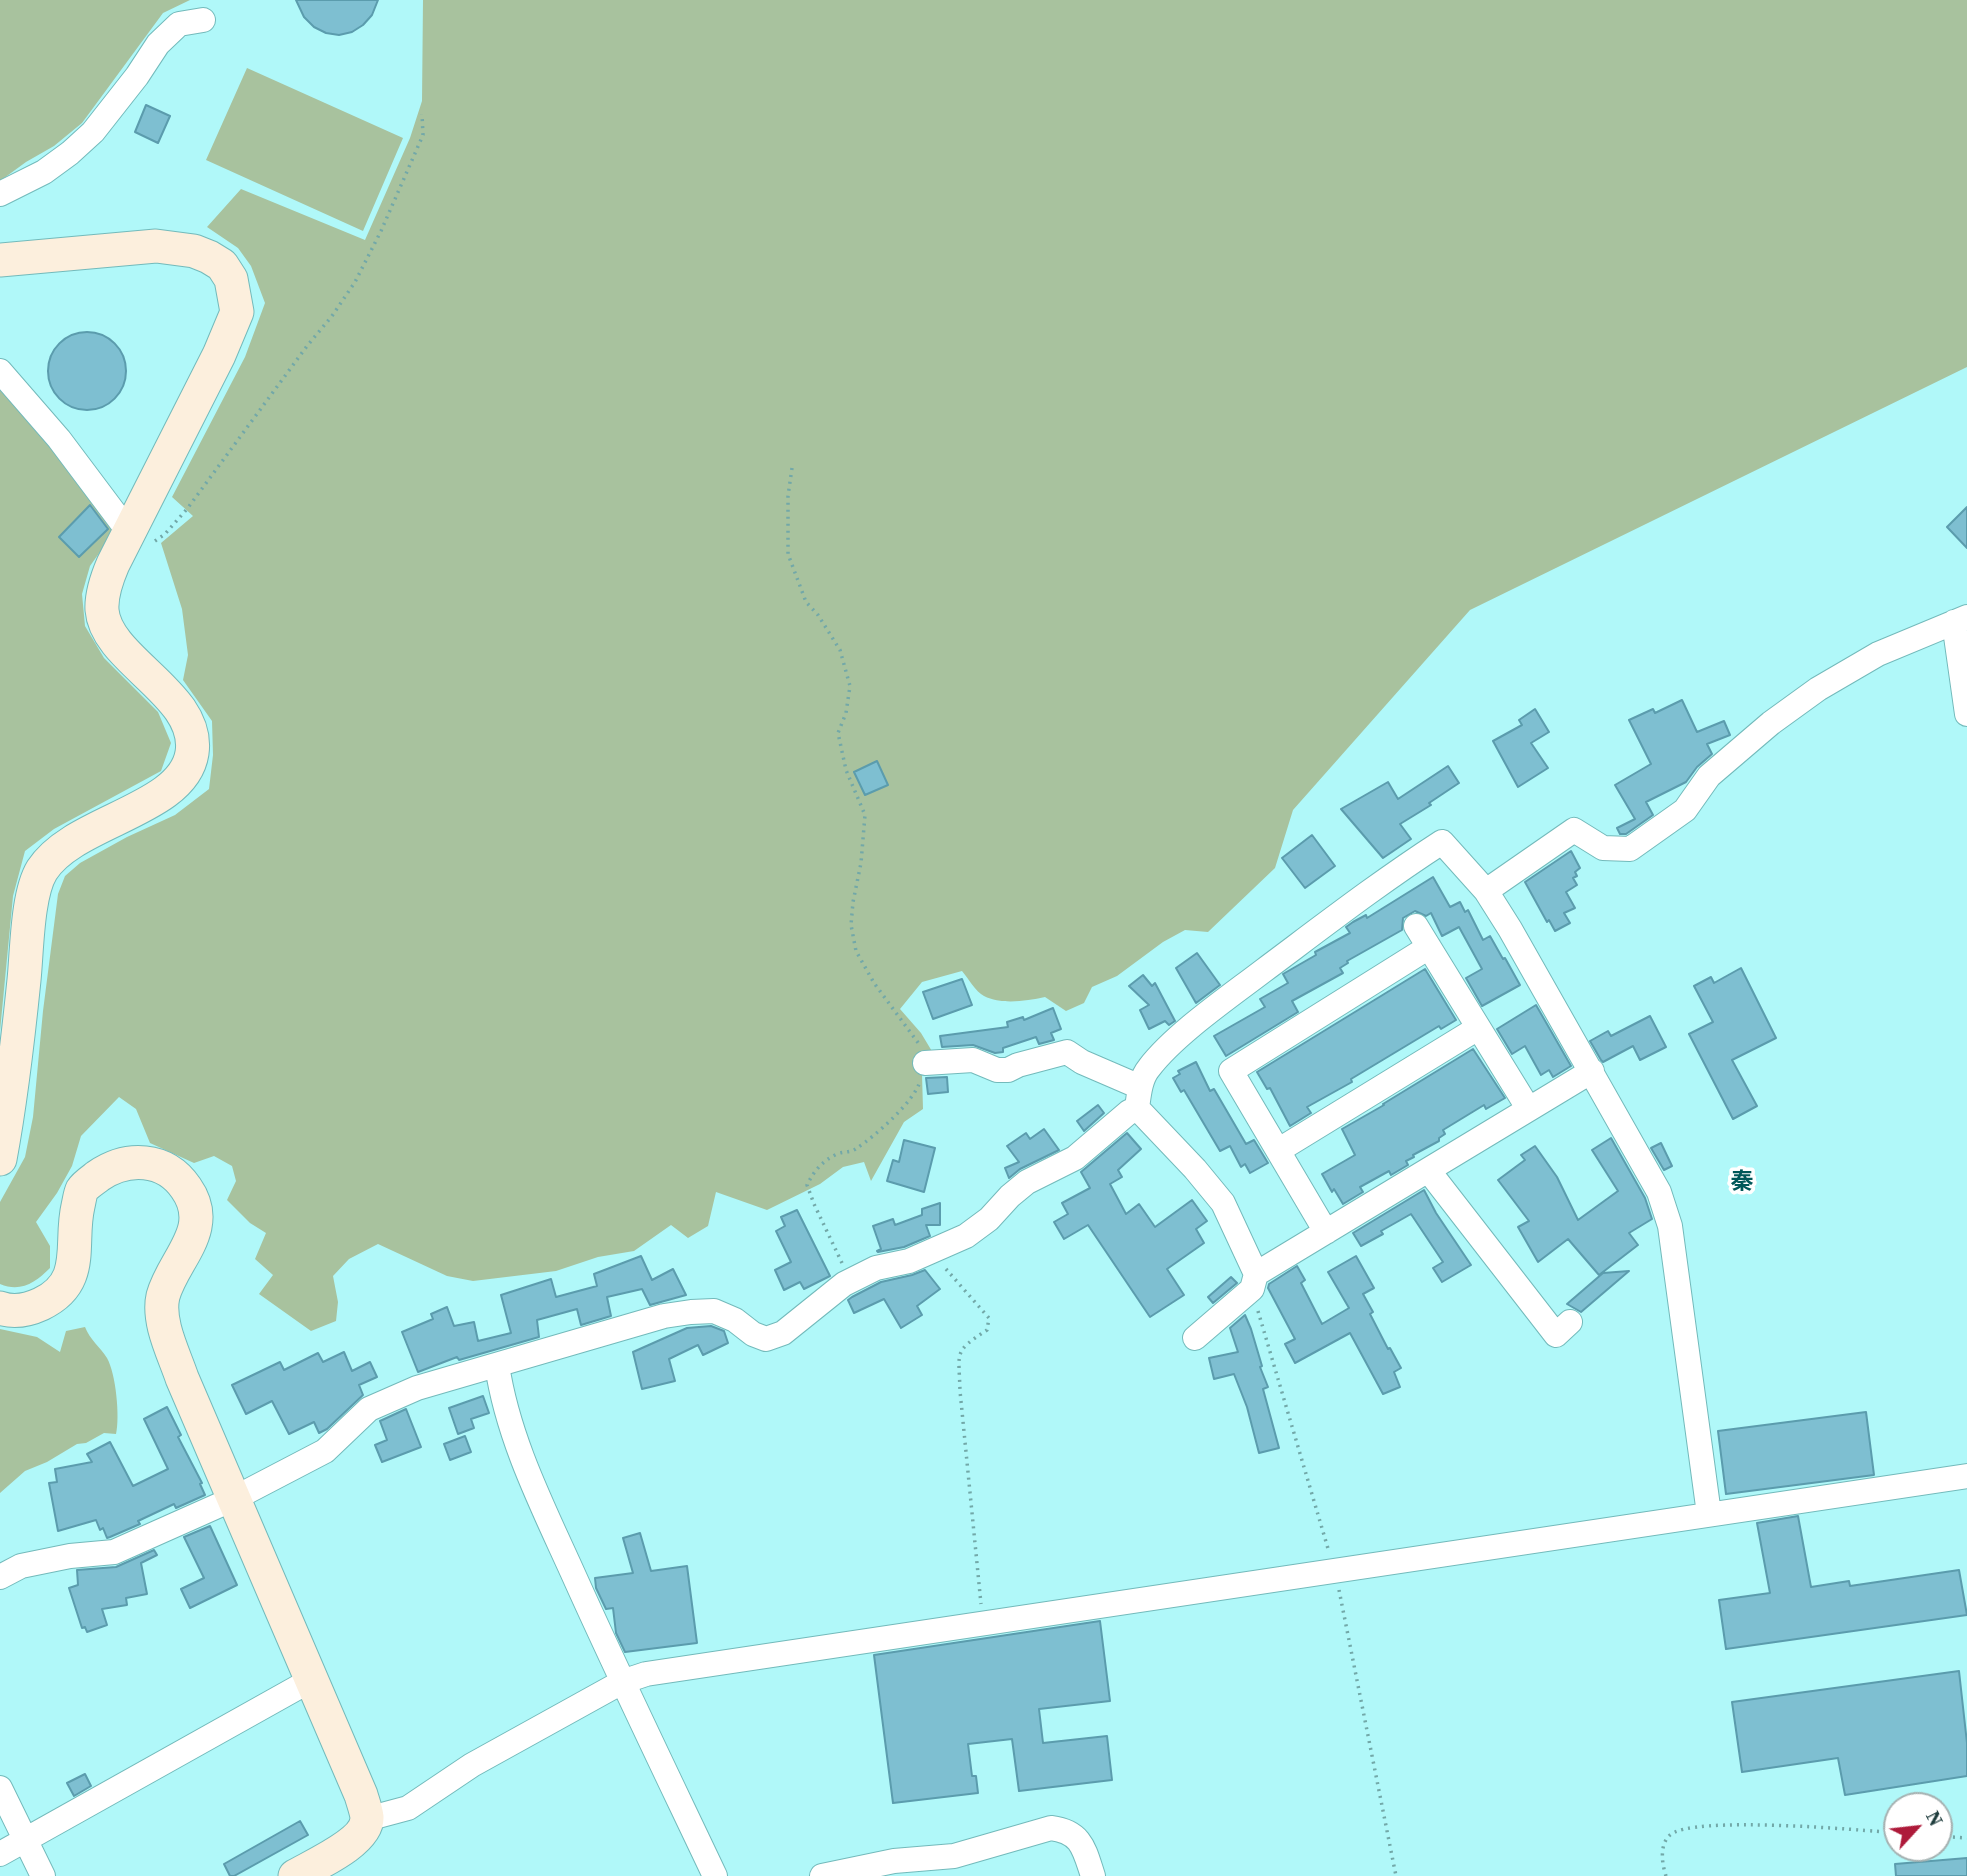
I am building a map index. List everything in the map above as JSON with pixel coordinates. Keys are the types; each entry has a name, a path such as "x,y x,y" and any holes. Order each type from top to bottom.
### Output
{"street":[{"path":"0,194 44,172 70,153 93,132 137,76 158,44 178,24 203,20"},
{"path":"0,260 156,246 194,251 222,265 231,279 237,312 219,355 107,578 102,611 110,634 184,713 192,735 189,767 169,790 69,843 50,858 38,877 29,920 9,1112 0,1159"},
{"path":"0,371 59,439 124,541"},
{"path":"1486,891 1574,830 1603,848 1630,849 1685,810 1709,776 1771,723 1818,689 1878,654 1961,620 1967,714"},
{"path":"0,1577 21,1566 86,1553 114,1552 233,1499 325,1451 369,1409 417,1388 664,1316 715,1311 766,1339 783,1333 850,1281 876,1268 909,1261 974,1230 1027,1182 1075,1158 1129,1112 1138,1098 1147,1070 1165,1050 1228,997 1391,875 1442,842 1486,891 1592,1071 1659,1192 1670,1226 1709,1514"},
{"path":"1326,1231 1231,1071 1422,937 1528,1108"},
{"path":"1279,1150 1478,1028"},
{"path":"925,1063 973,1060 997,1070 1009,1070 1017,1065 1068,1052 1138,1098 1223,1203 1256,1274 1252,1289 1195,1338"},
{"path":"1256,1274 1592,1071"},
{"path":"0,1308 22,1310 36,1306 49,1300 66,1284 76,1256 76,1217 82,1190 93,1179 115,1166 135,1162 157,1164 178,1176 192,1196 196,1217 192,1238 163,1296 162,1317 182,1378 361,1795 367,1819 360,1836 295,1876"},
{"path":"1428,1170 1556,1335 1570,1322"},
{"path":"497,1365 501,1394 517,1448 622,1682 715,1876"},
{"path":"367,1819 408,1808 472,1765 622,1682 646,1674 1967,1476"},
{"path":"0,1854 311,1680"},
{"path":"0,1788 43,1876"},
{"path":"822,1876 894,1861 954,1856 1051,1828 1067,1830 1076,1835 1087,1856 1093,1876"}],"path":[{"path":"124,541 141,547 153,542 174,525 332,316 355,282 381,231 423,135 422,114"},
{"path":"792,468 788,496 788,554 806,602 818,615 839,650 850,686 846,713 838,733 846,770 865,816 851,925 856,951 874,983 921,1046 925,1063 918,1088 907,1102 861,1146 854,1151 838,1154 816,1168 807,1185 850,1281"},
{"path":"930,1252 962,1284 989,1318 987,1330 964,1345 959,1355 960,1391 983,1625"},
{"path":"1666,1876 1662,1850 1670,1835 1685,1828 1748,1825 1883,1832"}],"green space":[{"path":"0,0 190,0 163,13 82,123 54,146 0,181"},
{"path":"423,0 1967,0 1967,367 1470,610 1293,810 1275,868 1208,932 1185,930 1163,942 1117,976 1092,987 1084,1003 1066,1011 1045,997 1014,1001 991,999 978,991 962,971 922,982 900,1009 921,1033 936,1058 922,1074 923,1109 904,1122 871,1181 864,1162 843,1167 820,1184 767,1210 716,1192 708,1226 688,1238 671,1225 634,1251 598,1257 556,1271 473,1281 447,1276 378,1244 349,1259 333,1276 338,1302 336,1321 311,1331 259,1294 273,1275 255,1259 266,1233 250,1223 227,1200 236,1181 232,1166 214,1156 194,1163 150,1143 136,1109 119,1097 81,1136 72,1166 36,1222 50,1246 50,1268 28,1285 15,1287 0,1284 0,1202 25,1157 33,1117 58,894 65,876 80,863 175,815 209,789 213,755 212,721 183,680 188,655 182,609 161,543 193,516 172,497 245,357 265,303 251,266 238,248 207,227 241,189 365,240 410,138 422,101"},
{"path":"247,68 403,138 363,231 206,160"},
{"path":"0,385 117,528 90,566 82,594 85,626 104,658 158,712 171,743 161,771 54,829 25,851 13,896 0,1031"},
{"path":"85,1327 107,1358 113,1374 117,1407 116,1434 104,1433 86,1443 77,1444 47,1462 25,1471 0,1493 0,1329 37,1337 60,1352 66,1331"}],"building":[{"path":"296,0 378,0 372,15 363,25 352,32 339,35 314,27 304,17"},
{"path":"146,105 170,116 158,143 135,132"},
{"path":"87,332 102,335 115,343 123,356 126,371 123,386 115,399 102,407 87,410 72,407 59,399 51,386 48,371 51,356 59,343 72,335"},
{"path":"90,505 108,529 79,557 59,537"},
{"path":"1967,507 1967,548 1947,527"},
{"path":"1682,700 1697,732 1724,721 1730,735 1707,744 1712,754 1697,767 1686,782 1646,802 1653,815 1626,834 1620,834 1617,828 1635,819 1615,785 1651,764 1629,720 1653,709 1655,713"},
{"path":"1535,709 1549,732 1531,743 1548,768 1518,787 1493,741 1522,725 1519,720"},
{"path":"877,761 888,785 865,795 854,772"},
{"path":"1448,766 1459,783 1400,824 1411,839 1383,858 1341,809 1388,782 1398,799"},
{"path":"1312,835 1335,866 1305,888 1282,858"},
{"path":"1571,851 1580,868 1575,872 1577,876 1573,878 1577,885 1566,892 1575,908 1564,913 1570,923 1555,931 1549,920 1547,922 1525,882"},
{"path":"1433,877 1450,907 1460,902 1465,912 1468,910 1483,940 1490,936 1520,985 1482,1006 1466,978 1482,969 1459,927 1442,936 1431,913 1426,916 1415,911 1403,918 1402,930 1347,961 1348,963 1340,968 1343,973 1292,1001 1298,1012 1226,1056 1214,1036 1265,1007 1260,999 1288,983 1283,974 1350,933 1346,927 1353,922 1366,915 1367,918"},
{"path":"1197,953 1220,985 1196,1003 1176,968"},
{"path":"1741,968 1776,1038 1732,1060 1757,1106 1733,1119 1689,1034 1713,1022 1694,986 1711,977 1714,983"},
{"path":"1425,969 1456,1020 1441,1029 1439,1026 1351,1079 1352,1082 1307,1107 1311,1113 1290,1126 1270,1088 1267,1089 1257,1072"},
{"path":"1143,975 1152,986 1155,983 1175,1021 1169,1025 1165,1021 1149,1029 1140,1010 1149,1005 1129,986"},
{"path":"962,979 972,1005 933,1019 923,992"},
{"path":"1536,1005 1571,1066 1553,1077 1549,1070 1541,1075 1525,1046 1512,1054 1497,1029"},
{"path":"1053,1008 1061,1029 1051,1033 1054,1040 1039,1044 1036,1037 995,1053 973,1045 942,1047 940,1036 1008,1027 1007,1022 1023,1017 1024,1020"},
{"path":"1650,1016 1666,1047 1640,1060 1633,1046 1603,1062 1601,1060 1590,1041 1608,1031 1611,1036"},
{"path":"1473,1049 1505,1098 1486,1109 1484,1105 1443,1130 1445,1134 1439,1141 1413,1155 1414,1157 1406,1161 1408,1165 1391,1175 1389,1171 1360,1187 1363,1192 1343,1204 1334,1189 1332,1192 1322,1174 1355,1155 1342,1129"},
{"path":"1196,1062 1210,1091 1214,1089 1246,1144 1254,1140 1268,1163 1250,1173 1245,1164 1241,1167 1230,1146 1220,1151 1184,1090 1181,1092 1173,1078 1180,1074 1178,1071"},
{"path":"947,1077 948,1092 928,1094 926,1078"},
{"path":"1098,1105 1104,1113 1084,1131 1077,1121"},
{"path":"1044,1129 1059,1150 1020,1169 1009,1178 1005,1168 1019,1162 1007,1146 1026,1133 1030,1139"},
{"path":"1127,1133 1141,1149 1118,1170 1122,1177 1110,1184 1126,1214 1139,1204 1155,1227 1192,1200 1207,1221 1196,1229 1204,1243 1167,1269 1184,1295 1150,1317 1088,1225 1064,1239 1054,1222 1068,1214 1062,1203 1090,1188 1081,1172"},
{"path":"1611,1138 1645,1198 1652,1219 1629,1233 1638,1245 1599,1275 1568,1239 1538,1262 1518,1227 1529,1221 1498,1180 1525,1160 1521,1155 1535,1146 1557,1177 1578,1220 1618,1191 1592,1150"},
{"path":"904,1140 935,1148 924,1192 887,1181 893,1160 899,1162"},
{"path":"1661,1143 1672,1166 1664,1170 1651,1148"},
{"path":"1424,1190 1471,1265 1442,1282 1433,1268 1443,1262 1411,1214 1361,1246 1353,1233"},
{"path":"940,1203 940,1225 926,1225 930,1236 904,1247 877,1251 881,1249 873,1226 893,1219 895,1225 922,1215 922,1209"},
{"path":"797,1210 830,1276 804,1289 800,1282 784,1290 775,1270 791,1262 776,1231 785,1226 781,1217"},
{"path":"641,1256 652,1280 673,1269 686,1295 650,1305 642,1289 607,1297 611,1316 581,1325 577,1309 537,1320 539,1337 459,1360 457,1357 418,1372 402,1332 433,1319 431,1314 447,1307 454,1326 474,1322 478,1341 511,1333 501,1295 551,1279 556,1297 597,1286 594,1274"},
{"path":"1356,1256 1374,1288 1363,1294 1373,1312 1370,1314 1401,1368 1394,1372 1400,1387 1383,1394 1350,1333 1295,1363 1285,1344 1295,1339 1268,1288 1269,1284 1297,1266 1305,1280 1301,1283 1322,1324 1349,1308 1328,1272"},
{"path":"925,1270 940,1289 917,1306 922,1315 901,1328 884,1299 854,1313 848,1300 852,1297 881,1282"},
{"path":"1629,1271 1581,1312 1567,1304 1603,1273"},
{"path":"1231,1277 1237,1283 1213,1303 1208,1297"},
{"path":"1245,1315 1268,1387 1263,1389 1279,1448 1259,1453 1247,1407 1234,1374 1214,1379 1209,1358 1238,1352 1230,1328"},
{"path":"711,1326 724,1331 728,1343 703,1355 698,1345 669,1359 675,1381 642,1389 633,1352 687,1328"},
{"path":"344,1352 352,1371 370,1362 377,1377 359,1385 363,1395 327,1429 319,1433 314,1422 289,1434 272,1401 246,1414 232,1385 280,1362 284,1370 318,1353 323,1362"},
{"path":"483,1396 489,1413 471,1419 474,1428 458,1434 449,1408"},
{"path":"167,1407 205,1495 176,1508 174,1504 138,1521 140,1524 107,1538 96,1520 58,1531 49,1483 57,1482 55,1469 92,1462 87,1454 110,1442 133,1486 168,1469 144,1419"},
{"path":"406,1409 421,1447 382,1462 375,1445 387,1440 380,1421"},
{"path":"1866,1412 1874,1475 1726,1494 1718,1431"},
{"path":"465,1436 471,1452 450,1460 444,1444"},
{"path":"1798,1516 1811,1587 1849,1581 1850,1586 1959,1570 1967,1615 1726,1649 1719,1600 1770,1593 1757,1523"},
{"path":"210,1526 237,1585 190,1608 181,1589 204,1578 184,1537"},
{"path":"640,1533 651,1571 687,1566 697,1643 625,1652 616,1633 613,1608 606,1609 596,1588 595,1578 633,1573 623,1538"},
{"path":"154,1550 157,1555 141,1563 147,1594 126,1598 127,1605 102,1609 107,1625 87,1632 85,1627 82,1628 69,1588 78,1585 77,1570 116,1567"},
{"path":"1100,1621 1110,1701 1039,1709 1043,1743 1107,1736 1112,1780 1019,1791 1012,1739 968,1744 972,1776 976,1776 978,1793 893,1803 874,1655"},
{"path":"1959,1671 1967,1743 1967,1776 1845,1795 1838,1758 1742,1772 1732,1702"},
{"path":"85,1774 91,1786 74,1796 67,1783"},
{"path":"300,1821 308,1835 230,1876 224,1864"},
{"path":"1967,1858 1967,1876 1896,1876 1895,1864 1953,1862 1953,1859"}],"district":[{"name":"秦","path":"1742,1183"}]}
